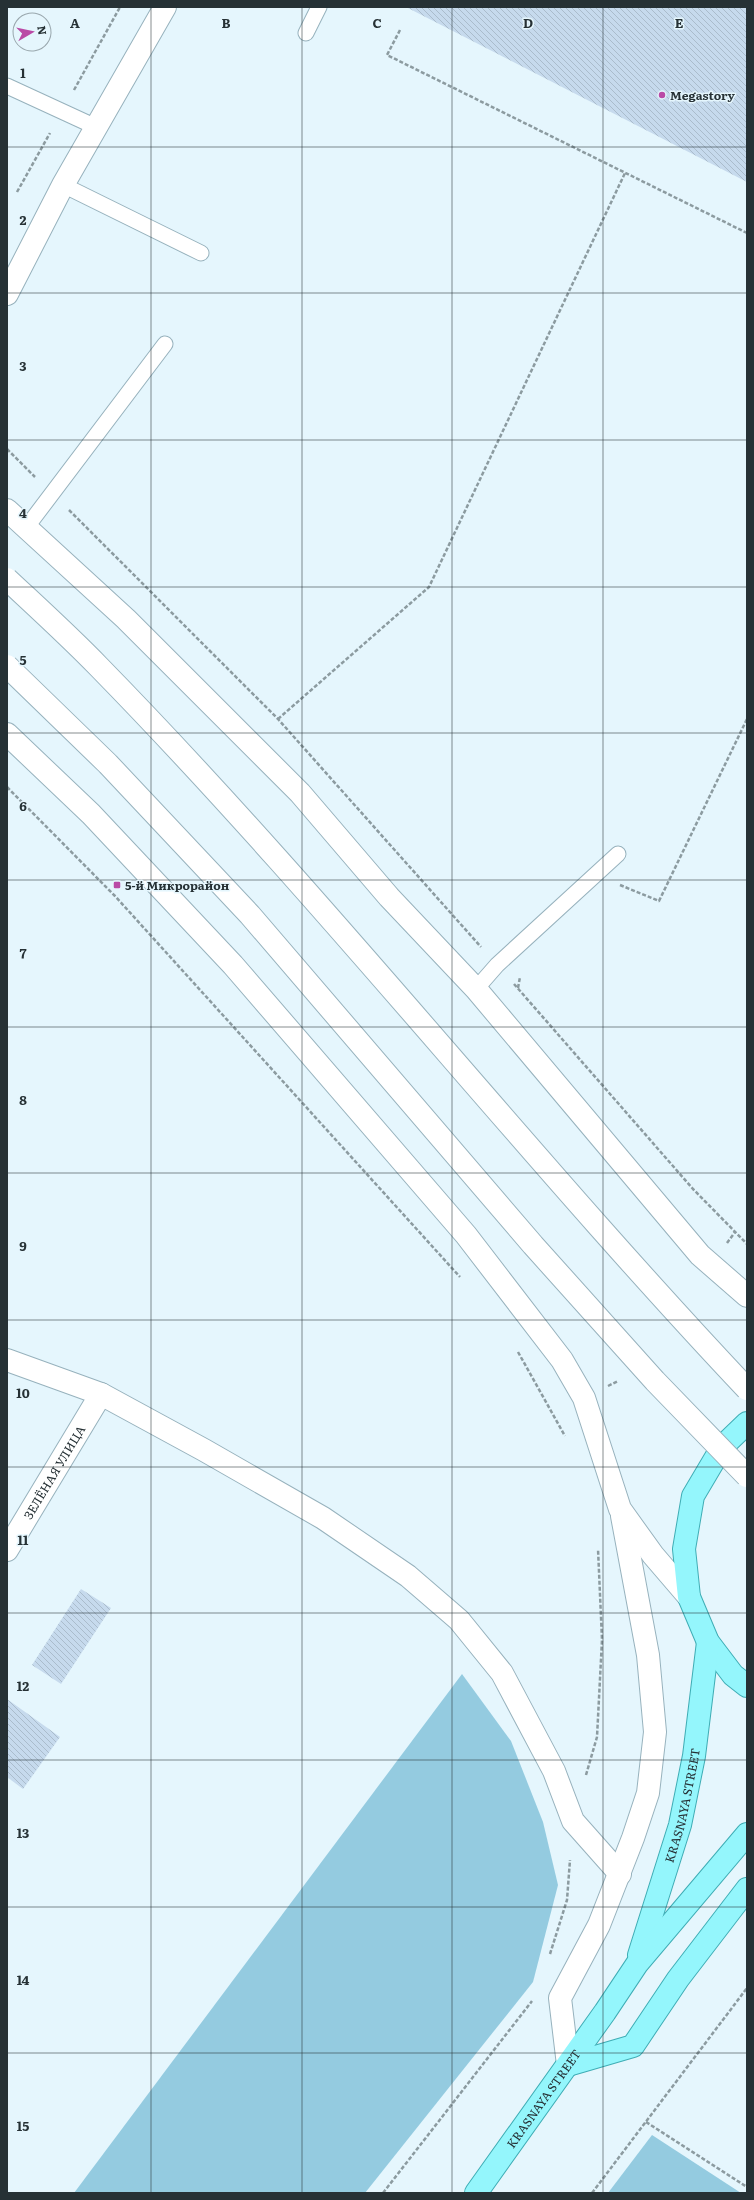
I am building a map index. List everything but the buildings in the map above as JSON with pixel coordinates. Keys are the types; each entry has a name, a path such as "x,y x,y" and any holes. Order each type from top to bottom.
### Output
{"main road":[{"path":"747,1423 722,1447 693,1496 684,1548 689,1597 708,1642 733,1675 747,1686"},
{"name":"KRASNAYA STREET","path":"637,1964 680,1825 694,1756 708,1642"},
{"name":"KRASNAYA STREET","path":"476,2193 568,2066 637,1964 747,1834"},
{"path":"568,2066 633,2046 678,1979 747,1889"}],"street":[{"path":"7,294 63,185 165,7"},
{"path":"7,510 126,620 300,793 389,897 476,989 700,1255 745,1294"},
{"path":"7,580 98,665 238,814 652,1288 747,1389"},
{"path":"7,666 108,764 250,915 533,1245 655,1381 747,1476"},
{"path":"7,734 92,814 233,965 466,1235 562,1360 584,1398 620,1509 648,1656 655,1732 648,1793 620,1874 598,1925 560,1998 568,2066"},
{"path":"7,1360 101,1394 204,1450 323,1518 408,1576 459,1620 502,1673 554,1771 573,1821 620,1874"},
{"name":"ЗЕЛЁНАЯ УЛИЦА","path":"7,1550 101,1394"},
{"path":"620,1509 653,1555 689,1597"}],"lane":[{"path":"306,33 319,7"},
{"path":"7,86 96,127"},
{"path":"63,185 201,254"},
{"path":"26,528 165,344"},
{"path":"476,989 497,965 618,854"}],"path":[{"path":"400,30 387,55 747,233"},
{"path":"278,720 429,587 625,173"},
{"path":"7,449 278,720 497,965 693,1189 747,1244"},
{"path":"614,890 620,885 659,901 747,719"},
{"path":"7,787 114,896 465,1282"},
{"path":"518,989 521,972"},
{"path":"712,1264 735,1232"},
{"path":"516,1349 567,1439"},
{"path":"553,1414 620,1380"},
{"path":"549,1957 567,1900 573,1821 597,1737 602,1640 598,1547"},
{"path":"592,2193 747,1988"},
{"path":"383,2193 533,1999"},
{"path":"646,2122 747,2187"}],"shaded area":[{"path":"462,1674 511,1741 543,1822 558,1885 533,1982 365,2193 74,2193"},
{"path":"652,2135 741,2193 608,2193"}],"place":[{"name":"Megastory","path":"662,95"},
{"name":"5-й Микрорайон","path":"117,885"}]}
